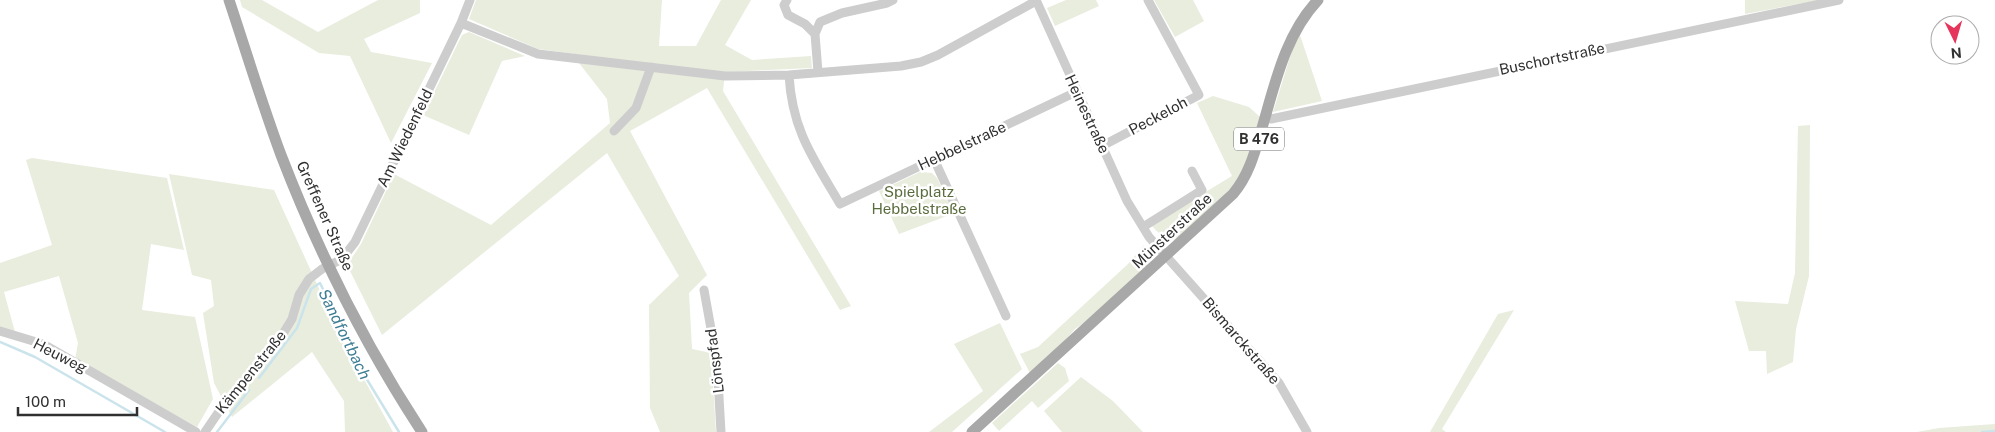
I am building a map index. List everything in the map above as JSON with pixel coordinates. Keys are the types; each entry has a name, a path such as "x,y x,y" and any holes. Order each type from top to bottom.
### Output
{"main road":[{"name":"Greffener Straße","path":"229,0 282,155 329,266 374,354 422,432"},
{"name":"Münsterstraße","path":"972,432 1167,256 1239,187 1249,169 1293,36 1299,24 1318,0"}],"street":[{"name":"Am Wiedenfeld","path":"329,266 342,259 354,242 461,23 470,0"},
{"path":"787,0 784,5 788,15 805,24 814,34"},
{"path":"818,72 814,34 820,22 842,13 887,3 892,0"},
{"name":"Peckeloh","path":"1102,146 1198,95 1148,0"},
{"name":"Buschortstraße","path":"1265,117 1271,119 1839,0"},
{"path":"461,23 538,54 725,76 789,75 901,66 921,62 938,55 1036,1"},
{"name":"Heinestraße","path":"1036,1 1127,200 1143,227 1167,256"},
{"path":"614,131 636,108 651,66"},
{"name":"Hebbelstraße","path":"789,75 795,119 807,148 840,204 1076,92"},
{"path":"934,159 1006,316"},
{"path":"1143,227 1202,190 1192,171"},
{"name":"Bismarckstraße","path":"1167,256 1279,383 1307,432"},
{"name":"Kämpenstraße","path":"205,432 220,410 281,337 292,318 300,295 309,279 329,266"},
{"name":"Lönspfad","path":"704,290 718,362 721,432"},
{"name":"Heuweg","path":"0,331 42,344 196,432"}],"green space":[{"path":"240,0 262,0 318,32 378,0 420,0 420,13 364,39 371,52 432,63 391,143 350,56 319,53 242,7"},
{"path":"476,0 662,0 659,46 696,46 721,0 751,0 725,45 752,60 811,56 812,68 725,72 723,91 851,306 840,310 707,88 630,131 707,275 689,293 692,349 711,353 716,432 660,432 650,408 649,305 679,276 607,153 382,335 347,265 361,244 394,174 491,225 610,123 607,99 579,63 582,55 538,49 469,19"},
{"path":"1066,0 1096,0 1099,6 1055,26 1047,8"},
{"path":"1154,0 1193,0 1204,21 1175,37"},
{"path":"1745,0 1820,0 1745,14"},
{"path":"469,32 525,56 502,61 469,135 423,115 462,35"},
{"path":"1299,32 1322,101 1273,112 1294,44"},
{"path":"1213,96 1249,107 1260,117 1242,174 1233,188 1175,240 1171,239 1162,235 1151,225 1232,176 1197,103"},
{"path":"1810,125 1809,276 1796,329 1793,362 1767,374 1766,351 1749,351 1735,301 1788,304 1795,273 1798,126"},
{"path":"32,158 167,178 184,250 151,244 142,310 195,317 213,399 197,427 75,360 78,343 59,276 4,292 15,332 0,327 0,263 52,245 26,160"},
{"name":"Spielplatz Hebbelstraße","path":"920,172 932,173 937,178 953,210 946,213 947,216 899,234 879,191"},
{"path":"169,174 274,190 343,341 393,432 345,432 344,401 312,352 232,417 214,383 203,313 214,306 211,280 192,275"},
{"path":"1144,245 1149,256 1149,266 1099,312 1075,329 1057,349 1030,373 1020,354 1038,347 1128,264"},
{"path":"1514,310 1442,429 1446,432 1430,432 1498,314"},
{"path":"1000,323 1022,369 952,432 929,432 983,391 954,344"},
{"path":"1058,363 1065,368 1069,381 1038,408 1032,401 999,431 992,423"},
{"path":"1081,377 1113,401 1143,432 1062,432 1044,411"},
{"path":"1995,424 1995,432 1917,432 1939,428"}],"waterway":[{"name":"Sandfortbach","path":"259,378 297,328 311,289 320,283 363,373 399,432"},
{"name":"Sandfortbach","path":"0,342 35,357 165,432"},
{"name":"Sandfortbach","path":"217,432 249,390"},
{"path":"1982,432 1995,431"}]}
